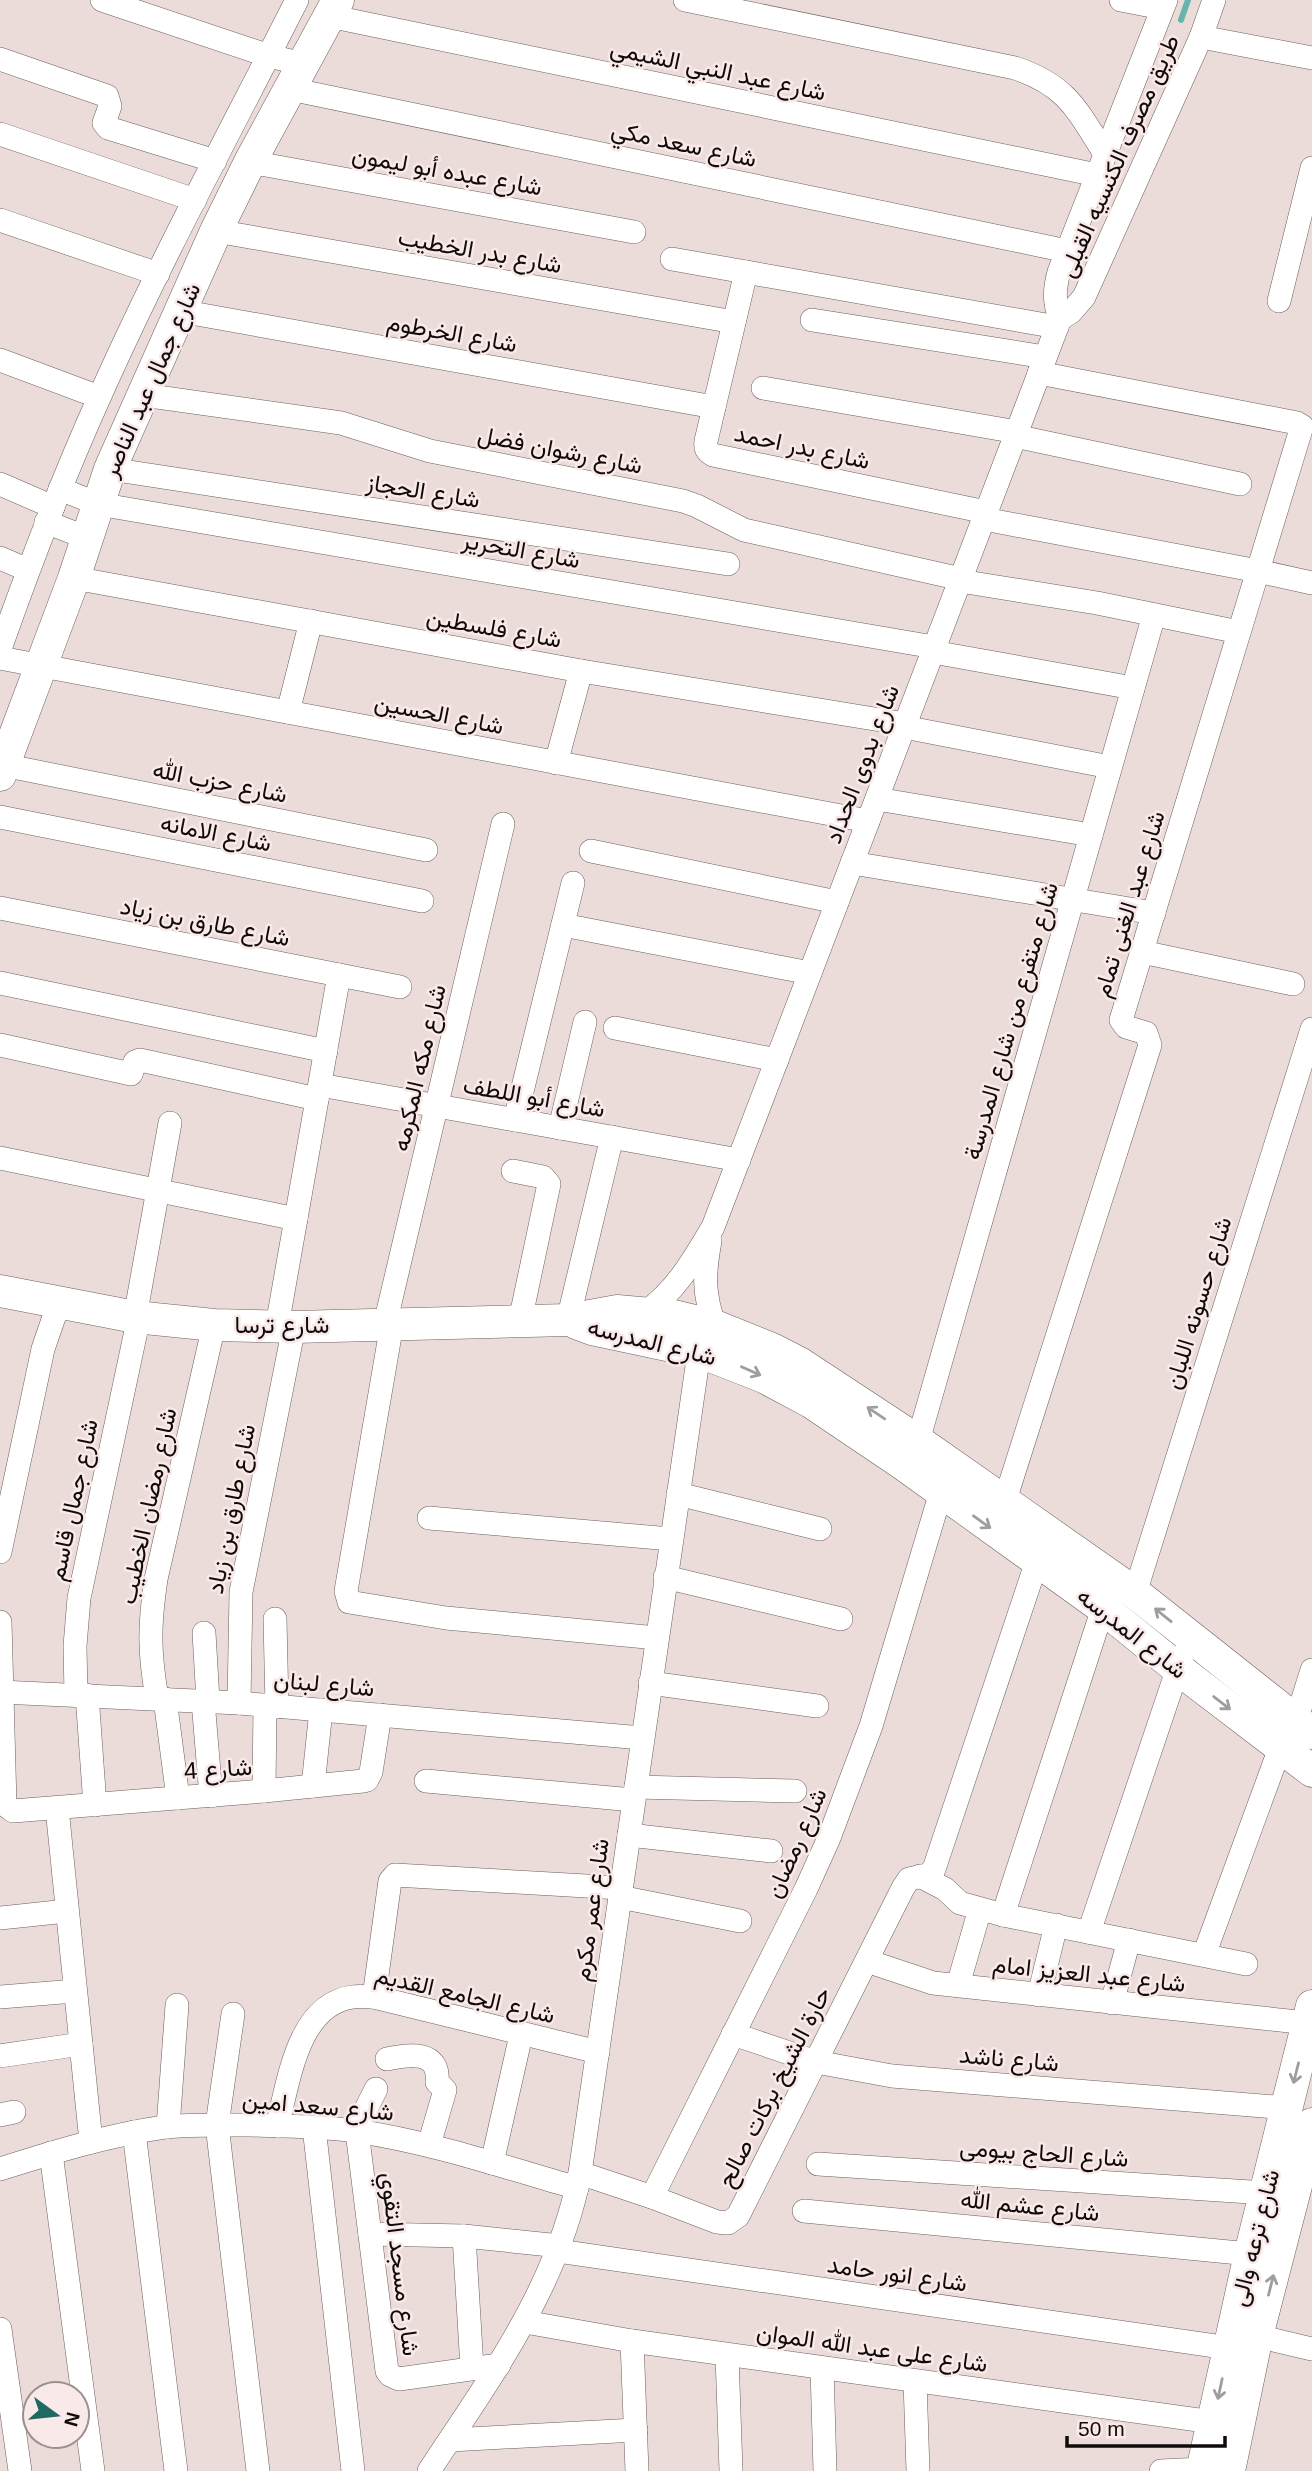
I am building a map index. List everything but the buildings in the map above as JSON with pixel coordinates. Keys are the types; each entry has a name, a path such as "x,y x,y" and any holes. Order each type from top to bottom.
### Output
{"main road":[{"name":"شارع جمال عبد الناصر","path":"2,762 74,578 110,469 216,231 333,8"},
{"name":"شارع ترسا","path":"0,1291 137,1317 214,1325 285,1327 568,1320"},
{"name":"شارع المدرسه","path":"568,1320 617,1311 645,1313 706,1333 772,1349 801,1364 1005,1500 1135,1593 1304,1727"},
{"name":"شارع المدرسه","path":"568,1320 592,1329 706,1333 736,1364 789,1389 941,1492 1103,1608 1312,1772"},
{"name":"شارع ترعه والى","path":"1209,2471 1257,2336 1306,2122 1310,2015"},
{"name":"شارع ترعه والى","path":"1209,2471 1213,2422 1265,2193 1306,2122"}],"street":[{"name":"شارع سعد مكي","path":"102,0 269,56 297,76 1067,251"},
{"name":"شارع جمال عبد الناصر","path":"0,649 4,625 99,397 297,0"},
{"path":"685,0 1015,68 1040,77 1061,92 1101,164"},
{"path":"1121,0 1164,4"},
{"name":"طريق مصرف الكنسيه القبلى","path":"1164,4 1054,288 1059,323 1084,297 1201,37 1214,0"},
{"name":"شارع عبد النبي الشيمي","path":"333,8 1101,164"},
{"path":"1201,37 1312,58"},
{"path":"0,59 107,96 110,106 104,123 108,128 215,161"},
{"path":"0,134 195,200"},
{"name":"شارع عبده أبو ليمون","path":"250,162 634,232"},
{"path":"1279,301 1312,168"},
{"path":"0,220 158,274"},
{"name":"شارع بدر الخطيب","path":"216,231 734,322"},
{"path":"672,259 1059,323"},
{"name":"شارع بدر احمد","path":"746,272 705,447 712,455 985,515"},
{"name":"شارع الخرطوم","path":"180,311 714,407"},
{"path":"812,320 1042,365"},
{"name":"شارع بدوى الحداد","path":"645,1313 681,1280 713,1227 1059,323"},
{"path":"0,360 99,397"},
{"name":"شارع عبد الغنى تمام","path":"1005,1500 1150,1045 1146,1033 1126,1027 1121,1020 1302,426 1042,365"},
{"path":"762,388 1016,434 1240,484"},
{"name":"شارع رشوان فضل","path":"143,395 356,427 430,451 683,501 744,530 960,580 1239,632"},
{"name":"شارع الحجاز","path":"110,469 728,564"},
{"path":"0,484 53,506 87,538"},
{"name":"شارع التحرير","path":"53,506 98,504 934,650 1133,688"},
{"path":"985,515 1312,583"},
{"path":"0,558 28,570"},
{"name":"شارع فلسطين","path":"74,578 581,671 905,726 1111,767"},
{"name":"شارع متفرع من شارع المدرسة","path":"918,1441 1154,615"},
{"path":"288,712 311,621"},
{"name":"شارع الحسين","path":"0,658 868,821"},
{"path":"556,763 581,671"},
{"name":"شارع حزب الله","path":"2,762 426,850"},
{"path":"877,799 1091,835"},
{"name":"شارع الامانه","path":"0,817 422,901"},
{"name":"شارع مكه المكرمه","path":"503,824 388,1324 346,1591 347,1599 353,1604 446,1618 657,1639"},
{"path":"591,851 837,902"},
{"path":"852,863 1154,913"},
{"path":"515,1120 573,883"},
{"name":"شارع طارق بن زياد","path":"0,908 400,987"},
{"path":"563,925 810,973"},
{"path":"1142,952 1293,984"},
{"name":"شارع طارق بن زياد","path":"239,1703 241,1592 285,1327 296,1219 339,975"},
{"path":"0,983 326,1051"},
{"path":"560,1128 585,1022"},
{"path":"615,1028 776,1060"},
{"name":"شارع حسونه اللبان","path":"1135,1593 1312,1029"},
{"name":"شارع أبو اللطف","path":"0,1045 131,1074 135,1062 140,1060 318,1092 437,1106 738,1160"},
{"name":"شارع جمال قاسم","path":"95,1805 75,1646 79,1598 137,1317 170,1123"},
{"path":"568,1320 612,1137"},
{"path":"0,1158 296,1219"},
{"path":"513,1171 543,1177 549,1184 520,1321"},
{"name":"شارع بدوى الحداد","path":"706,1333 705,1283 713,1227"},
{"path":"0,1552 43,1349 54,1317 62,1304"},
{"name":"شارع رمضان الخطيب","path":"178,1798 161,1699 150,1659 150,1619 156,1579 214,1325"},
{"name":"شارع عمر مكرم","path":"429,2471 526,2322 571,2217 598,2052 665,1577 706,1333"},
{"name":"شارع رمضان","path":"652,2197 806,1889 850,1786 871,1726 941,1492"},
{"path":"678,1494 820,1529"},
{"path":"429,1518 671,1539"},
{"name":"حارة الشيخ بركات صالح","path":"579,2181 652,2197 717,2222 728,2222 738,2217 903,1888 909,1879 928,1875 934,1869 1037,1561"},
{"path":"665,1577 841,1619"},
{"path":"1003,1915 1103,1608"},
{"path":"264,1791 275,1619"},
{"path":"0,1622 1,1692"},
{"path":"204,1633 211,1796"},
{"path":"1089,1932 1177,1668 1191,1637"},
{"path":"1304,1727 1312,1670"},
{"path":"650,1683 817,1706"},
{"name":"شارع لبنان","path":"1,1692 239,1703 642,1738"},
{"name":"شارع 4","path":"1,1692 7,1808 13,1811 363,1781 370,1776 380,1715"},
{"path":"313,1786 321,1710"},
{"path":"1204,1955 1280,1748"},
{"path":"426,1782 635,1794 795,1791"},
{"path":"57,1808 92,2142"},
{"path":"629,1835 771,1851"},
{"path":"374,1997 390,1881 395,1875 621,1893 740,1921"},
{"path":"920,1876 945,1889 960,1903 980,1909 1246,1964"},
{"path":"958,1986 980,1909"},
{"path":"0,1918 67,1911"},
{"path":"1039,1994 1056,1925"},
{"path":"1112,2003 1129,1940"},
{"name":"شارع عبد العزيز امام","path":"867,1961 933,1983 1112,2003 1310,2015"},
{"path":"0,1997 75,1991"},
{"name":"شارع الجامع القديم","path":"277,2126 302,2037 313,2018 331,2004 352,1997 374,1997 598,2052"},
{"path":"168,2127 177,2005"},
{"path":"233,2014 217,2125 258,2471"},
{"name":"شارع ناشد","path":"733,2034 816,2062 892,2076 1306,2122"},
{"path":"492,2163 521,2035"},
{"path":"0,2056 81,2044"},
{"path":"387,2059 415,2055 433,2062 438,2070 437,2082 445,2090 429,2145"},
{"path":"356,2131 376,2089"},
{"name":"شارع سعد امين","path":"0,2169 134,2132 168,2127 277,2126 356,2131 429,2145 492,2163 579,2181"},
{"path":"314,2127 353,2471"},
{"name":"شارع مسجد التقوي","path":"356,2131 387,2371 399,2379 499,2365"},
{"path":"134,2132 176,2471"},
{"path":"51,2153 93,2471"},
{"name":"شارع الحاج بيومى","path":"818,2164 1265,2193"},
{"name":"شارع عشم الله","path":"804,2211 1250,2254"},
{"name":"شارع انور حامد","path":"370,2234 464,2236 1229,2348"},
{"path":"464,2236 472,2368"},
{"name":"شارع على عبد الله الموان","path":"526,2322 727,2355 1213,2422"},
{"path":"0,2329 20,2471"},
{"path":"1257,2336 1312,2349"},
{"path":"632,2341 637,2471"},
{"path":"727,2355 731,2471"},
{"path":"821,2368 825,2471"},
{"path":"915,2381 918,2471"},
{"path":"450,2440 636,2430"},
{"path":"1161,2471 1209,2471"}],"waterway":[{"path":"1181,20 1188,0"}]}
